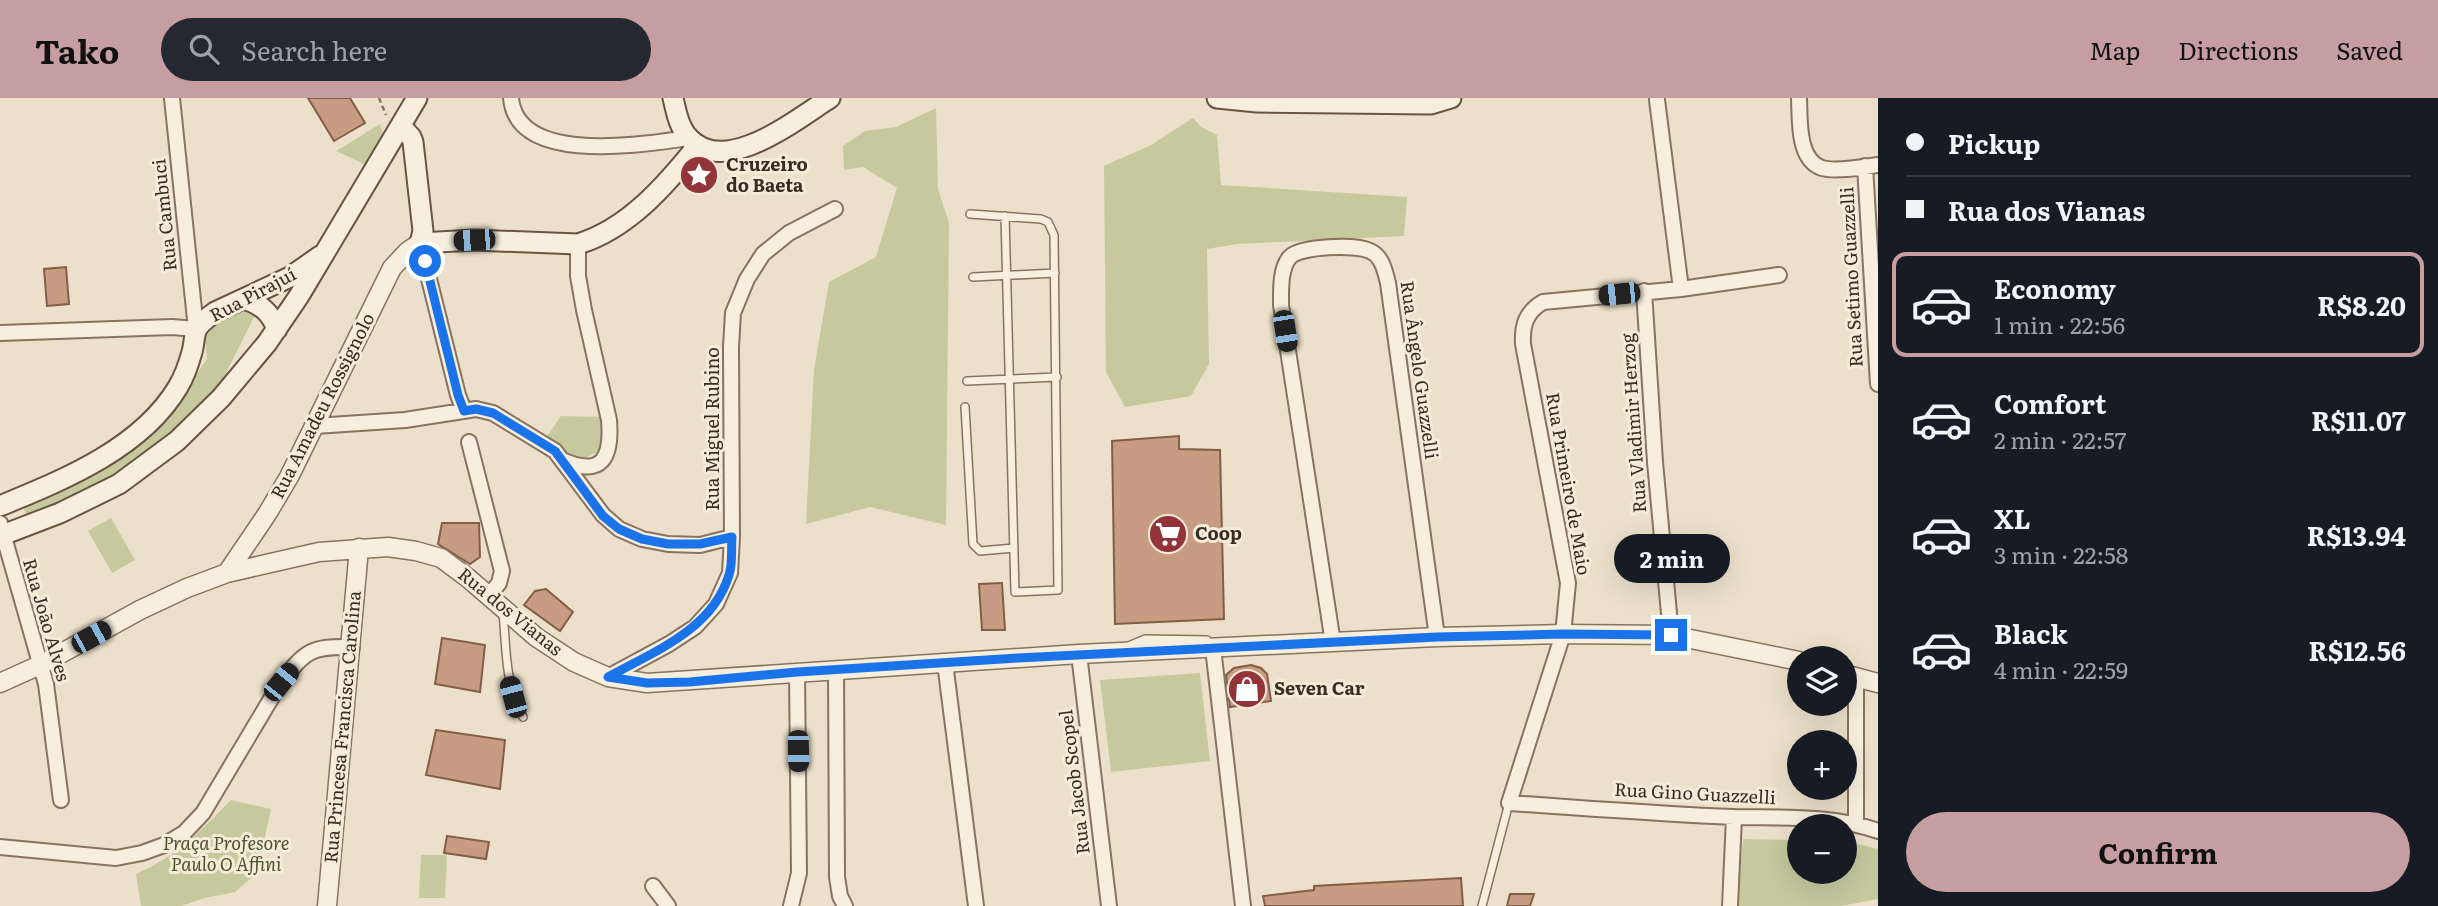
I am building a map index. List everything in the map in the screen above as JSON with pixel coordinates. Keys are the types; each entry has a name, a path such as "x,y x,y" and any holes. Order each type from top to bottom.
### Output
{"main road":[{"name":"Rua Pirajuí","path":"197,329 215,312 290,277 326,252 417,98"},
{"path":"673,98 681,126 693,142 720,152 742,149 772,135 830,98"},
{"path":"1217,98 1257,102 1431,104 1451,98"},
{"path":"401,126 412,142 423,231 420,243"},
{"path":"420,243 474,240 578,244 605,233 639,209 670,181 693,142"},
{"path":"381,159 393,151 400,153 402,157 410,230 420,243"},
{"path":"1,531 60,513 119,484 177,441 221,398 277,329 326,252"},
{"path":"243,299 265,310 272,317 277,329"},
{"path":"0,506 77,471 115,450 147,424 179,386 192,352 197,329"}],"street":[{"name":"Rua Cambuci","path":"172,98 197,329"},
{"path":"511,98 512,111 518,122 547,139 582,146 693,142"},
{"path":"1799,98 1804,148 1816,165 1824,169 1871,166"},
{"path":"1657,100 1681,289"},
{"name":"Rua Setimo Guazzelli","path":"1871,166 1878,384"},
{"name":"Rua Miguel Rubino","path":"608,677 695,627 716,604 730,573 733,313 747,279 763,254 789,233 835,209"},
{"path":"420,243 464,411"},
{"name":"Rua Amadeu Rossignolo","path":"227,573 289,477 393,268 408,251 420,243"},
{"path":"562,460 584,466 594,465 602,461 609,452 611,442 610,420 578,276 578,244"},
{"name":"Rua Ângelo Guazzelli","path":"1333,643 1281,305 1283,273 1288,259 1296,252 1310,249 1351,248 1370,251 1379,258 1383,266 1388,283 1437,637"},
{"name":"Rua Primeiro de Maio","path":"1509,803 1563,634 1568,583 1522,331 1527,317 1535,307 1544,302 1681,289 1779,275"},
{"name":"Rua Vladimir Herzog","path":"1644,292 1655,463 1671,635"},
{"name":"Rua Pirajuí","path":"0,333 172,327 197,329"},
{"path":"315,426 405,420 476,409 493,413 555,451 603,516 619,529 642,539 668,544 700,544 732,537"},
{"path":"469,442 502,570 496,602"},
{"name":"Rua João Alves","path":"1,531 42,664 61,800"},
{"name":"Rua dos Vianas","path":"0,683 42,664 140,610 227,573 305,554 388,547 441,558 536,637 573,662 608,677 647,683 1079,654 1437,637 1563,634 1671,635 1787,659"},
{"name":"Rua Princesa Francisca Carolina","path":"327,906 359,548"},
{"path":"0,847 116,858 164,845 184,833 203,813 281,682 296,663 310,651 324,646 352,647"},
{"path":"1213,648 1243,906"},
{"name":"Rua Jacob Scopel","path":"1079,654 1109,906"},
{"path":"945,663 976,906"},
{"path":"836,670 837,877 840,896 845,906"},
{"path":"791,906 799,873 797,672"},
{"path":"1857,678 1878,682"},
{"path":"1852,716 1856,814"},
{"name":"Rua Gino Guazzelli","path":"1509,803 1787,818"},
{"path":"1730,906 1734,817"},
{"name":"Rua Gino Guazzelli","path":"1857,823 1878,831"},
{"path":"653,886 668,906"}],"lane":[{"path":"970,214 1005,216 1041,219 1048,222 1054,235 1058,590 1015,592 1005,216"},
{"path":"973,277 1055,273"},
{"path":"967,381 1057,377"},
{"path":"965,407 973,544 980,551 1014,548"},
{"path":"496,602 506,672 513,697 523,717"},
{"path":"1118,652 1144,639 1225,640 1241,647"},
{"name":"Rua Primeiro de Maio","path":"1482,906 1509,803"}],"path":[{"path":"379,98 383,110"}],"green space":[{"path":"936,108 938,189 949,223 946,525 870,507 806,524 814,370 829,282 876,257 897,188 863,167 844,170 843,146 865,131 896,127"},
{"path":"1193,118 1201,127 1217,135 1221,185 1407,197 1404,236 1237,244 1207,249 1209,364 1191,396 1125,407 1106,372 1104,166 1151,145"},
{"path":"380,124 383,132 366,165 336,151"},
{"path":"244,308 251,308 255,315 217,391 140,463 29,522 23,506 175,406 207,359 205,340 212,325"},
{"path":"561,416 605,417 605,448 581,460 557,452 544,441"},
{"path":"111,518 135,560 112,573 88,531"},
{"path":"1200,673 1210,761 1111,772 1100,680"},
{"name":"Praça Profesore Paulo O Affini","path":"231,800 271,809 257,873 235,892 181,906 141,906 136,874 175,851"},
{"path":"1743,839 1787,840 1787,884 1857,884 1857,844 1878,849 1878,899 1841,906 1737,906"},
{"path":"421,855 447,855 445,898 419,898"}],"building":[{"path":"308,98 350,98 365,123 334,141"},
{"path":"66,267 69,304 47,306 44,269"},
{"name":"Coop","path":"1179,436 1179,449 1220,450 1224,619 1115,624 1112,441"},
{"path":"442,523 479,523 480,557 470,564 438,544"},
{"path":"1002,583 1005,630 982,630 979,584"},
{"path":"546,589 573,612 560,631 524,605 535,591"},
{"path":"442,638 485,645 480,692 435,684"},
{"name":"Seven Car","path":"1251,665 1261,668 1267,674 1271,701 1230,707 1226,675 1234,668"},
{"path":"436,730 505,740 500,789 426,775"},
{"path":"447,836 489,842 486,859 444,853"},
{"path":"1461,878 1463,906 1265,906 1263,896 1314,890 1314,886"},
{"path":"1510,894 1534,894 1530,906 1507,906"}],"place":[{"name":"Cruzeiro do Baeta","path":"699,175"},
{"name":"Coop","path":"1168,534"},
{"name":"Seven Car","path":"1247,689"}],"route":[{"path":"425,261 464,411 476,409 493,413 555,451 603,516 619,529 642,539 668,544 700,544 732,537 730,573 716,604 695,627 608,677 647,683 690,682 797,672 1018,658 1437,637 1671,635"}]}
